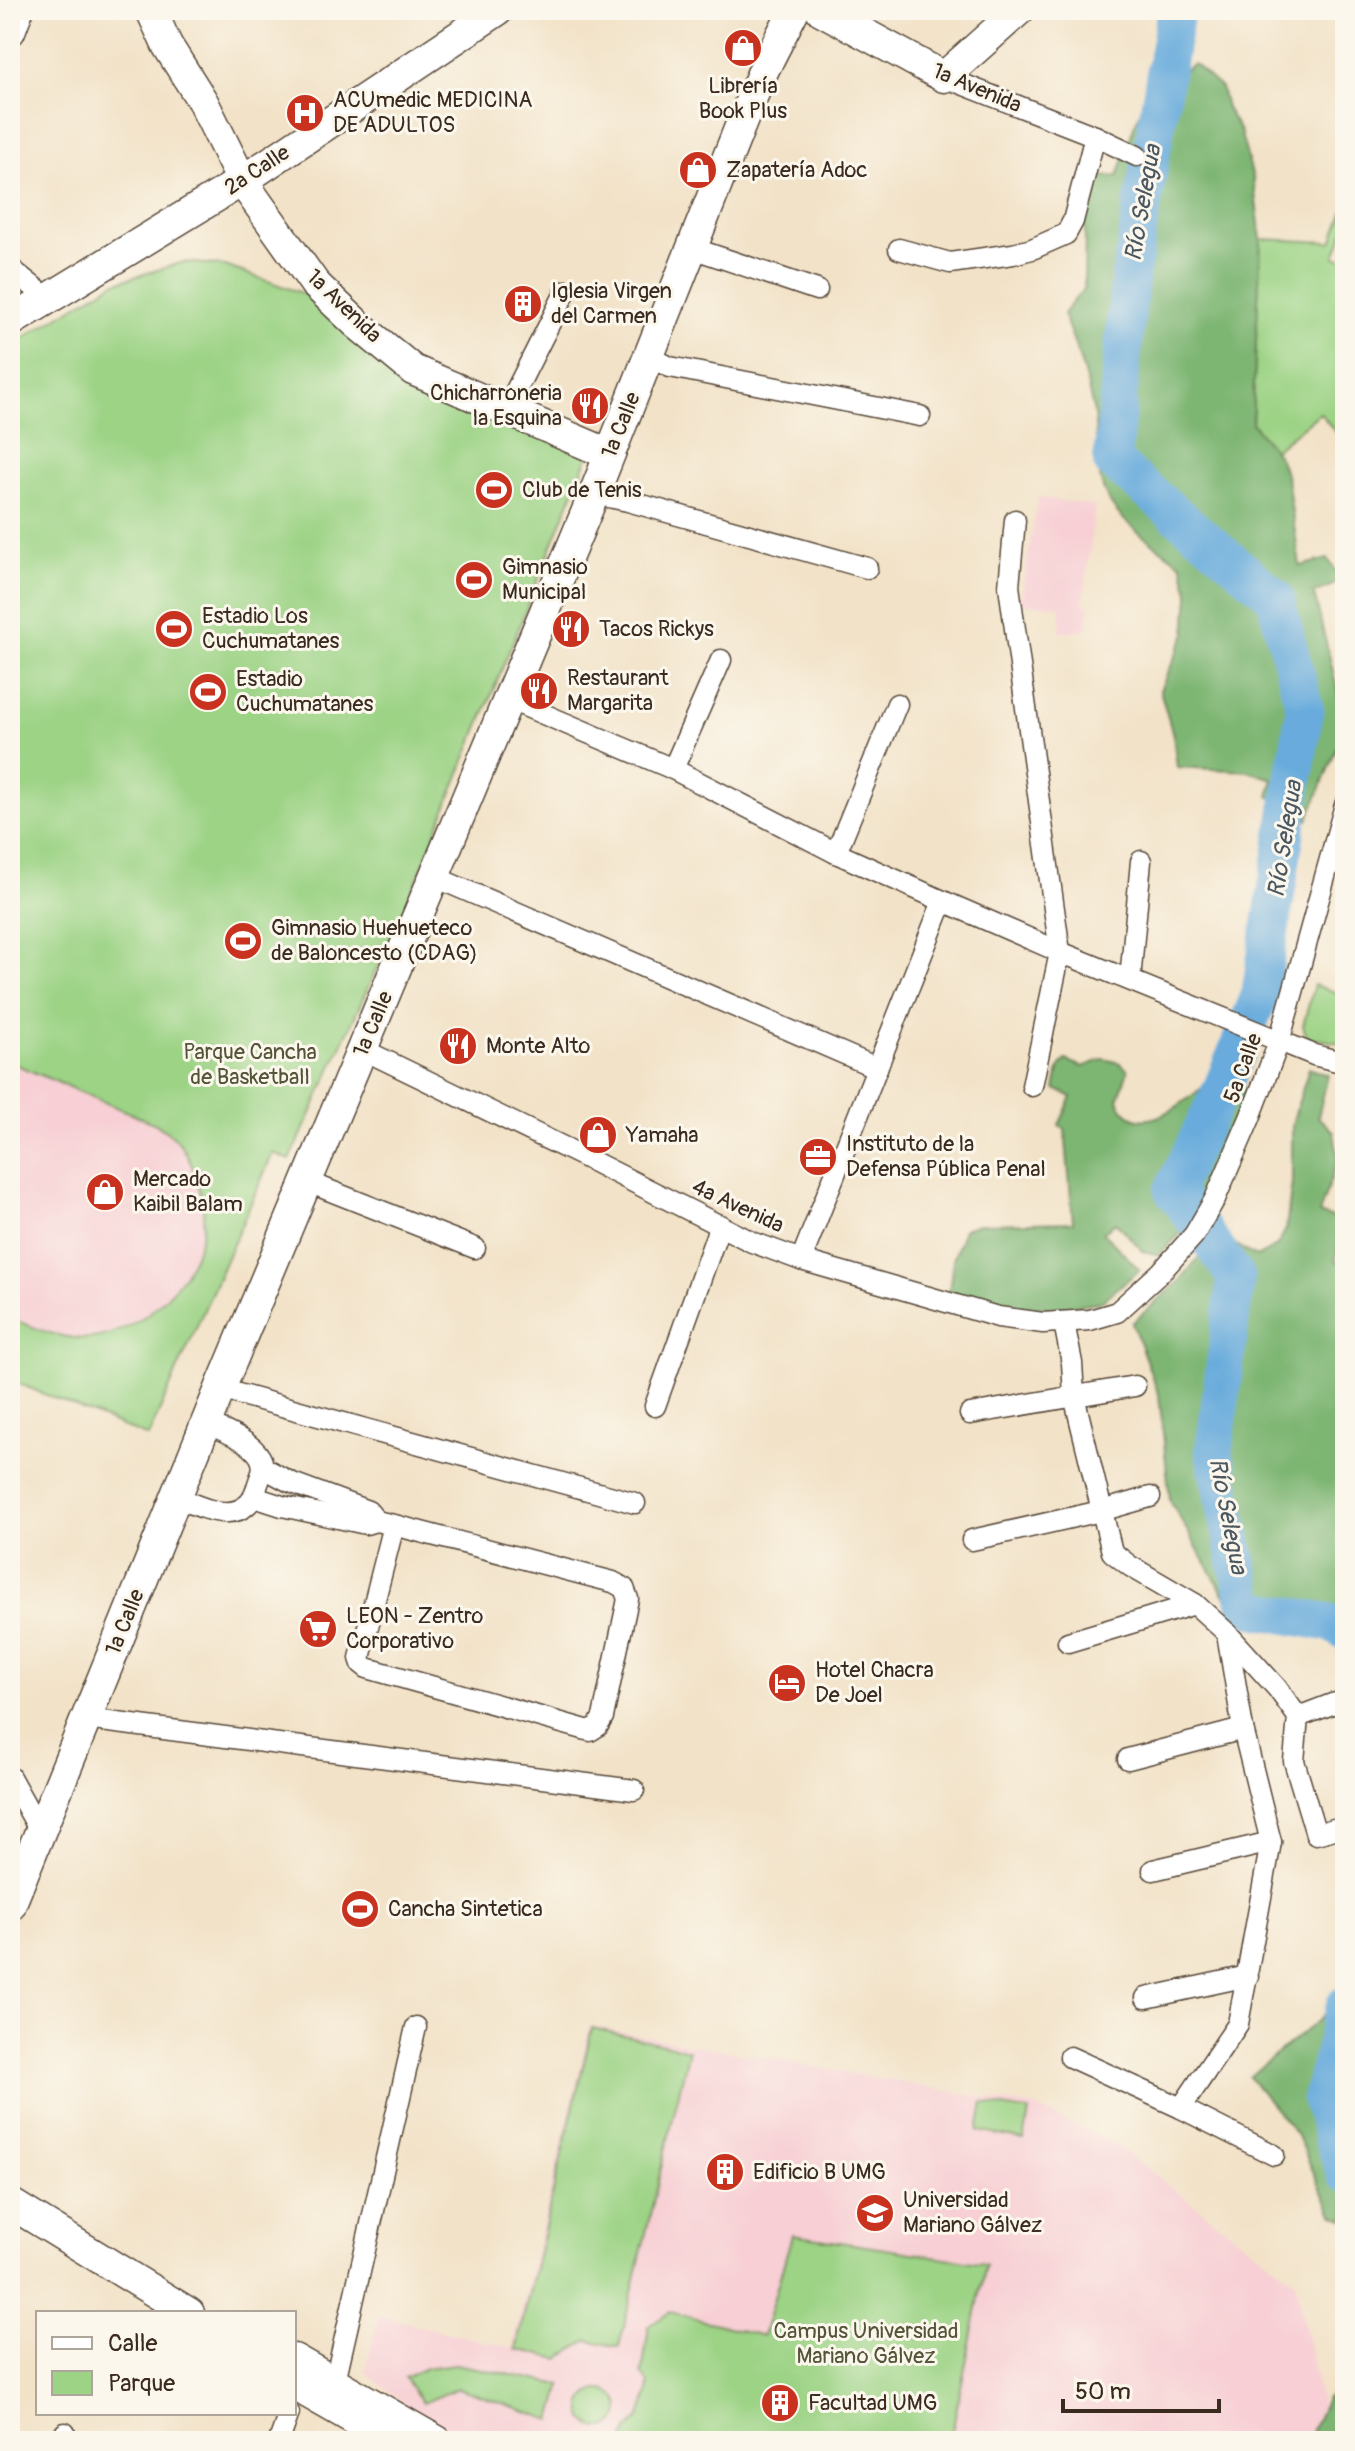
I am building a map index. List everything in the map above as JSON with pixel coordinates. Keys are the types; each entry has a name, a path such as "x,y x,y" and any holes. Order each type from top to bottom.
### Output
{"main road":[{"path":"10,31 18,10"},
{"name":"1a Avenida","path":"151,10 167,45 203,102 242,181 315,284 413,370 609,454"},
{"name":"2a Calle","path":"10,322 242,181 498,10"},
{"name":"1a Calle","path":"10,1906 220,1389 594,494 764,69 794,10"},
{"name":"1a Avenida","path":"821,10 944,77"},
{"path":"944,77 1019,10"},
{"path":"10,2203 186,2311"},
{"path":"296,2385 335,2381 437,2441"},
{"path":"296,2385 392,2441"}],"street":[{"name":"1a Avenida","path":"944,77 1095,136 1137,156"},
{"path":"899,249 950,263 1013,254 1066,234 1073,221 1095,136"},
{"path":"692,248 817,290"},
{"path":"10,268 50,300"},
{"path":"506,410 566,291"},
{"path":"649,357 670,367 920,416"},
{"path":"594,494 867,568"},
{"path":"1015,520 1009,586 1060,952 1032,1086"},
{"path":"673,769 721,660"},
{"path":"508,699 673,769 836,853 1060,952 1279,1042 1345,1063"},
{"path":"836,853 897,704"},
{"name":"5a Calle","path":"1117,1312 1161,1272 1194,1235 1215,1199 1279,1042 1345,805"},
{"path":"1130,980 1141,861"},
{"path":"435,877 877,1068"},
{"path":"801,1260 943,901"},
{"name":"4a Avenida","path":"362,1049 752,1242 801,1260 985,1314 1023,1322 1064,1323 1117,1312"},
{"path":"308,1182 475,1248"},
{"path":"655,1406 720,1225"},
{"path":"1064,1323 1072,1363 1074,1396 1112,1552 1195,1604 1227,1633 1277,1688 1298,1717 1294,1761 1316,1834 1345,1826"},
{"path":"970,1414 1135,1386"},
{"path":"220,1389 635,1503"},
{"path":"177,1497 221,1513 246,1507 254,1497 264,1468 260,1457 249,1446 207,1423"},
{"path":"264,1468 290,1482 368,1511 385,1523"},
{"path":"254,1497 366,1524 385,1523 613,1582 624,1588 628,1599 603,1717 598,1726 590,1731 367,1668 362,1664 360,1658 385,1523"},
{"path":"972,1540 1150,1497"},
{"path":"1068,1642 1195,1604"},
{"path":"1181,2108 1238,2024 1271,1842 1243,1729 1227,1633"},
{"path":"1298,1717 1345,1701"},
{"path":"86,1719 634,1790"},
{"path":"1128,1759 1243,1729"},
{"path":"10,1777 40,1831"},
{"path":"1153,1870 1271,1842"},
{"path":"1146,1998 1248,1976"},
{"path":"335,2381 416,2027"},
{"path":"1070,2057 1274,2155"},
{"path":"279,2441 287,2415"}],"shaded area":[{"path":"1038,497 1095,506 1083,604 1089,606 1086,630 1060,632 1061,606 1020,603"},
{"name":"Mercado Kaibil Balam","path":"10,1062 156,1124 175,1138 187,1156 203,1205 203,1230 182,1278 160,1304 131,1325 98,1337 67,1337 10,1318"},
{"name":"Universidad Mariano Gálvez","path":"590,2026 1035,2107 1116,2145 1295,2281 1329,2441 451,2441 365,2372 379,2316 512,2348"}],"green space":[{"path":"1194,64 1221,88 1226,108 1240,131 1253,178 1261,239 1252,423 1279,457 1287,478 1300,566 1328,559 1342,581 1314,593 1338,692 1340,739 1308,820 1269,796 1273,779 1248,771 1177,767 1173,735 1160,690 1186,633 1189,594 1182,564 1125,521 1105,493 1090,397 1063,314 1084,288 1085,229 1072,206 1098,177 1118,176 1134,126 1150,91"},
{"path":"1344,210 1345,228 1335,257 1345,259 1345,426 1339,436 1320,413 1274,450 1252,423 1261,239 1332,242"},
{"name":"Parque Cancha de Basketball","path":"184,262 225,266 316,298 413,372 595,439 417,879 290,1160 273,1153 148,1437 10,1380 10,1318 53,1334 76,1338 99,1337 134,1323 165,1298 189,1267 202,1232 203,1209 193,1170 174,1137 156,1124 10,1062 10,346 114,283"},
{"path":"1314,985 1345,995 1345,1044 1307,1037 1303,1026"},
{"path":"1104,1059 1120,1063 1128,1070 1118,1100 1127,1113 1138,1119 1151,1119 1164,1114 1213,1080 1239,1084 1246,1089 1243,1111 1207,1197 1183,1231 1159,1255 1143,1251 1115,1222 1103,1233 1140,1270 1100,1302 1055,1308 1014,1307 983,1303 949,1292 953,1260 964,1229 978,1224 1073,1222 1065,1129 1059,1125 1072,1097 1055,1089 1059,1069 1066,1060 1083,1067"},
{"path":"1309,1068 1328,1075 1318,1117 1334,1132 1338,1158 1319,1214 1340,1219 1336,1262 1345,1264 1345,1611 1273,1628 1228,1601 1170,1501 1159,1395 1132,1323 1178,1283 1218,1234 1256,1257 1277,1246 1286,1229 1292,1182 1292,1124"},
{"path":"1345,1988 1345,2220 1333,2214 1296,2134 1249,2077 1320,2019"},
{"path":"592,2028 689,2050 619,2347 588,2340 559,2359 516,2349"},
{"path":"983,2103 1029,2112 1024,2140 978,2131"},
{"name":"Campus Universidad Mariano Gálvez","path":"792,2235 986,2264 950,2441 623,2441 645,2406 649,2383 642,2374 649,2326 670,2312 763,2336"},
{"path":"455,2364 562,2385 552,2420 458,2388 423,2403 405,2378 426,2368"},
{"path":"1345,2381 1345,2441 1307,2441 1326,2399"},
{"path":"601,2390 614,2396 620,2409 614,2422 601,2428 588,2422 582,2409 588,2396"}],"waterway":[{"name":"Río Selegua","path":"1176,10 1130,278 1112,461 1275,597 1305,709 1260,995 1222,1088 1173,1190 1236,1277 1214,1452 1247,1608 1332,1623 1345,1632"},
{"name":"Río Selegua","path":"1345,2005 1321,2100 1345,2173"}],"place":[{"name":"Librería Book Plus","path":"743,48"},
{"name":"ACUmedic MEDICINA DE ADULTOS","path":"305,113"},
{"name":"Zapatería Adoc","path":"698,170"},
{"name":"Iglesia Virgen del Carmen","path":"523,304"},
{"name":"Chicharroneria la Esquina","path":"590,406"},
{"name":"Club de Tenis","path":"494,490"},
{"name":"Gimnasio Municipal","path":"474,580"},
{"name":"Estadio Los Cuchumatanes","path":"174,629"},
{"name":"Tacos Rickys","path":"571,629"},
{"name":"Restaurant Margarita","path":"539,691"},
{"name":"Estadio Cuchumatanes","path":"208,692"},
{"name":"Gimnasio Huehueteco de Baloncesto (CDAG)","path":"243,941"},
{"name":"Monte Alto","path":"458,1046"},
{"name":"Yamaha","path":"598,1135"},
{"name":"Instituto de la Defensa Pública Penal","path":"818,1157"},
{"name":"Mercado Kaibil Balam","path":"105,1192"},
{"name":"LEON - Zentro Corporativo","path":"318,1629"},
{"name":"Hotel Chacra De Joel","path":"787,1683"},
{"name":"Cancha Sintetica","path":"360,1909"},
{"name":"Edificio B UMG","path":"725,2172"},
{"name":"Universidad Mariano Gálvez","path":"875,2213"},
{"name":"Facultad UMG","path":"780,2403"}]}
